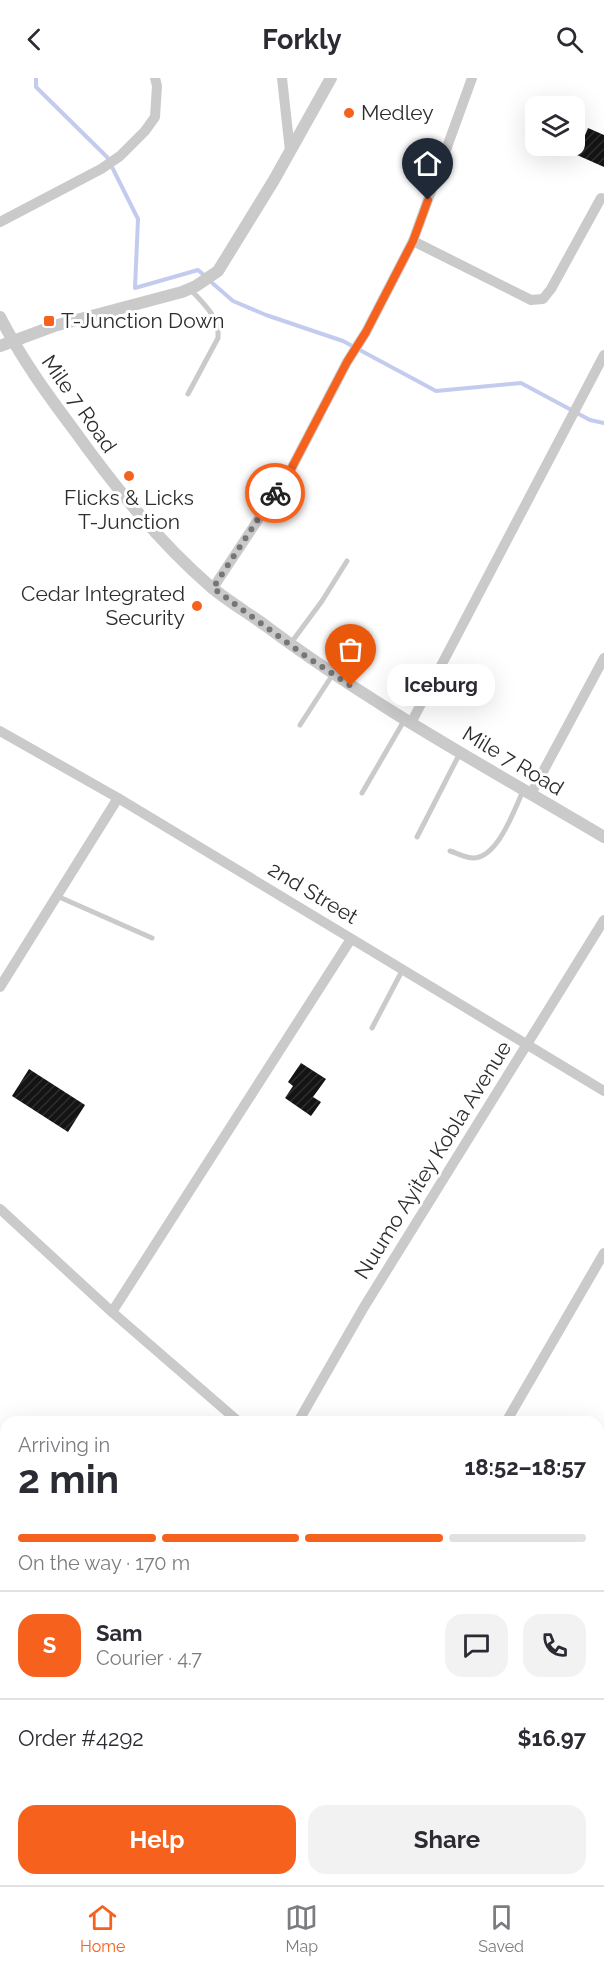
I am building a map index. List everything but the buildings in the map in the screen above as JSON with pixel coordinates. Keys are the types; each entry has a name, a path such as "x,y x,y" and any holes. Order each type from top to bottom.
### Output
{"street":[{"path":"0,222 101,169 120,156 155,117 157,86 155,78"},
{"path":"282,78 290,151"},
{"path":"0,346 54,326 161,298 193,287 218,271 235,246 331,78"},
{"path":"213,588 289,473 413,241 472,78"},
{"path":"413,241 531,300 543,299 552,289 601,198"},
{"name":"Mile 7 Road","path":"0,317 13,343 100,468 147,523 213,588 333,674 604,837"},
{"path":"408,721 604,355"},
{"path":"528,792 604,658"},
{"name":"2nd Street","path":"0,731 118,798 604,1091"},
{"path":"0,987 118,798"},
{"name":"Nuumo Ayitey Kobla Avenue","path":"301,1416 364,1307 604,920"},
{"path":"112,1312 351,939"},
{"path":"0,1209 112,1312 232,1416"},
{"path":"509,1416 604,1253"}],"lane":[{"path":"188,394 218,338 219,328 193,287"},
{"path":"290,644 347,561"},
{"path":"300,725 333,674"},
{"path":"362,793 408,721"},
{"path":"417,837 460,752"},
{"path":"450,851 471,858 488,854 528,792"},
{"path":"57,896 152,938"},
{"path":"372,1028 403,969"}],"waterway":[{"path":"36,78 36,87 107,157 138,219 135,288 198,270 205,276"},
{"path":"210,281 233,301 266,315 343,341 436,391 521,383 590,420 604,423"}],"way so far":[{"path":"275,493 213,588 304,655 351,686"}],"place":[{"name":"Medley","path":"349,113"},
{"name":"T-Junction Down","path":"49,321"},
{"name":"Flicks & Licks T-Junction","path":"129,476"},
{"name":"Cedar Integrated Security","path":"197,606"},
{"name":"Iceburg","path":"351,686"}],"route":[{"path":"275,493 289,473 347,362 366,332 413,241 428,200"}]}
